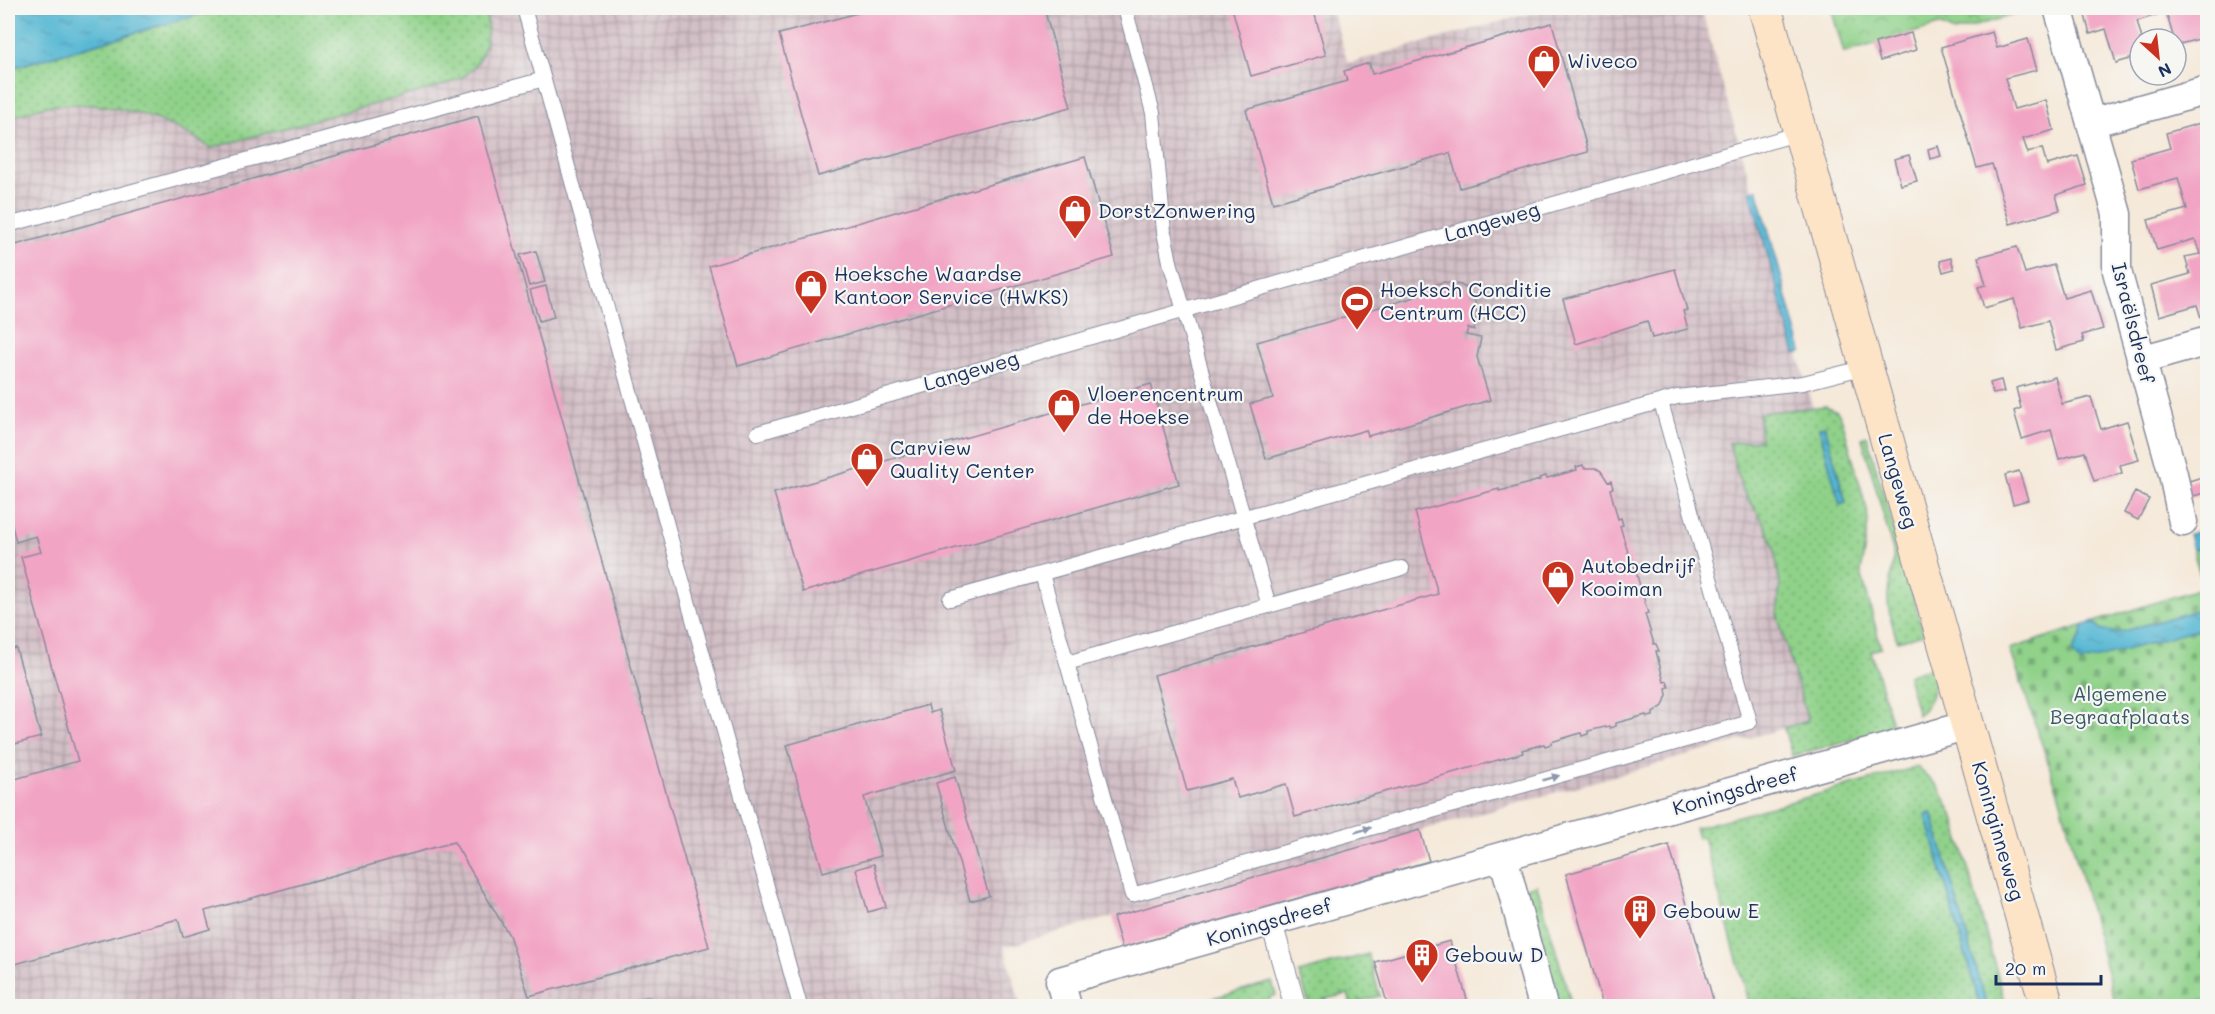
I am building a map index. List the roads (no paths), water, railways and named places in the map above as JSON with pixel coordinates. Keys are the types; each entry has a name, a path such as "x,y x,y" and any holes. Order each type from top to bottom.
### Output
{"main road":[{"name":"Langeweg","path":"1765,8 1948,655"},
{"name":"Koninginneweg","path":"1948,655 2047,1006"}],"street":[{"name":"Israëlsdreef","path":"2058,8 2117,214 2117,270 2173,474 2183,522"},
{"path":"2091,123 2208,90"},
{"path":"2141,360 2208,341"},
{"name":"Koningsdreef","path":"1067,1006 1060,981 1968,725"},
{"path":"1503,856 1544,1006"},
{"path":"1271,921 1295,1006"}],"lane":[{"path":"524,8 800,1006"},
{"path":"1125,8 1153,113 1164,232 1184,310 1269,606"},
{"path":"8,225 544,79"},
{"name":"Langeweg","path":"758,432 1800,133"},
{"path":"950,599 1661,402 1696,394 1803,383 1866,367"},
{"path":"1042,574 1132,895 1750,722 1661,402"},
{"path":"1067,663 1402,568"},
{"path":"639,1006 647,1004 647,1006"}],"water":[{"path":"8,8 222,8 8,69"},
{"path":"1757,189 1802,352 1795,354 1750,191"},
{"path":"1825,426 1846,503 1840,505 1819,427"},
{"path":"2207,529 2207,546 2193,550 2189,534"},
{"path":"2207,607 2207,627 2080,663 2072,652 2082,635 2083,626 2094,623 2100,629 2117,633"},
{"path":"1932,813 1987,1006 1980,1006 1926,815"}],"place":[{"name":"Wiveco","path":"1544,90"},
{"name":"DorstZonwering","path":"1075,240"},
{"name":"Hoeksche Waardse Kantoor Service (HWKS)","path":"811,315"},
{"name":"Hoeksch Conditie Centrum (HCC)","path":"1357,331"},
{"name":"Vloerencentrum de Hoekse","path":"1064,434"},
{"name":"Carview Quality Center","path":"867,488"},
{"name":"Autobedrijf Kooiman","path":"1558,606"},
{"name":"Gebouw E","path":"1640,940"},
{"name":"Gebouw D","path":"1422,984"}],"park label":[{"name":"Algemene Begraafplaats","path":"2120,706"}]}
